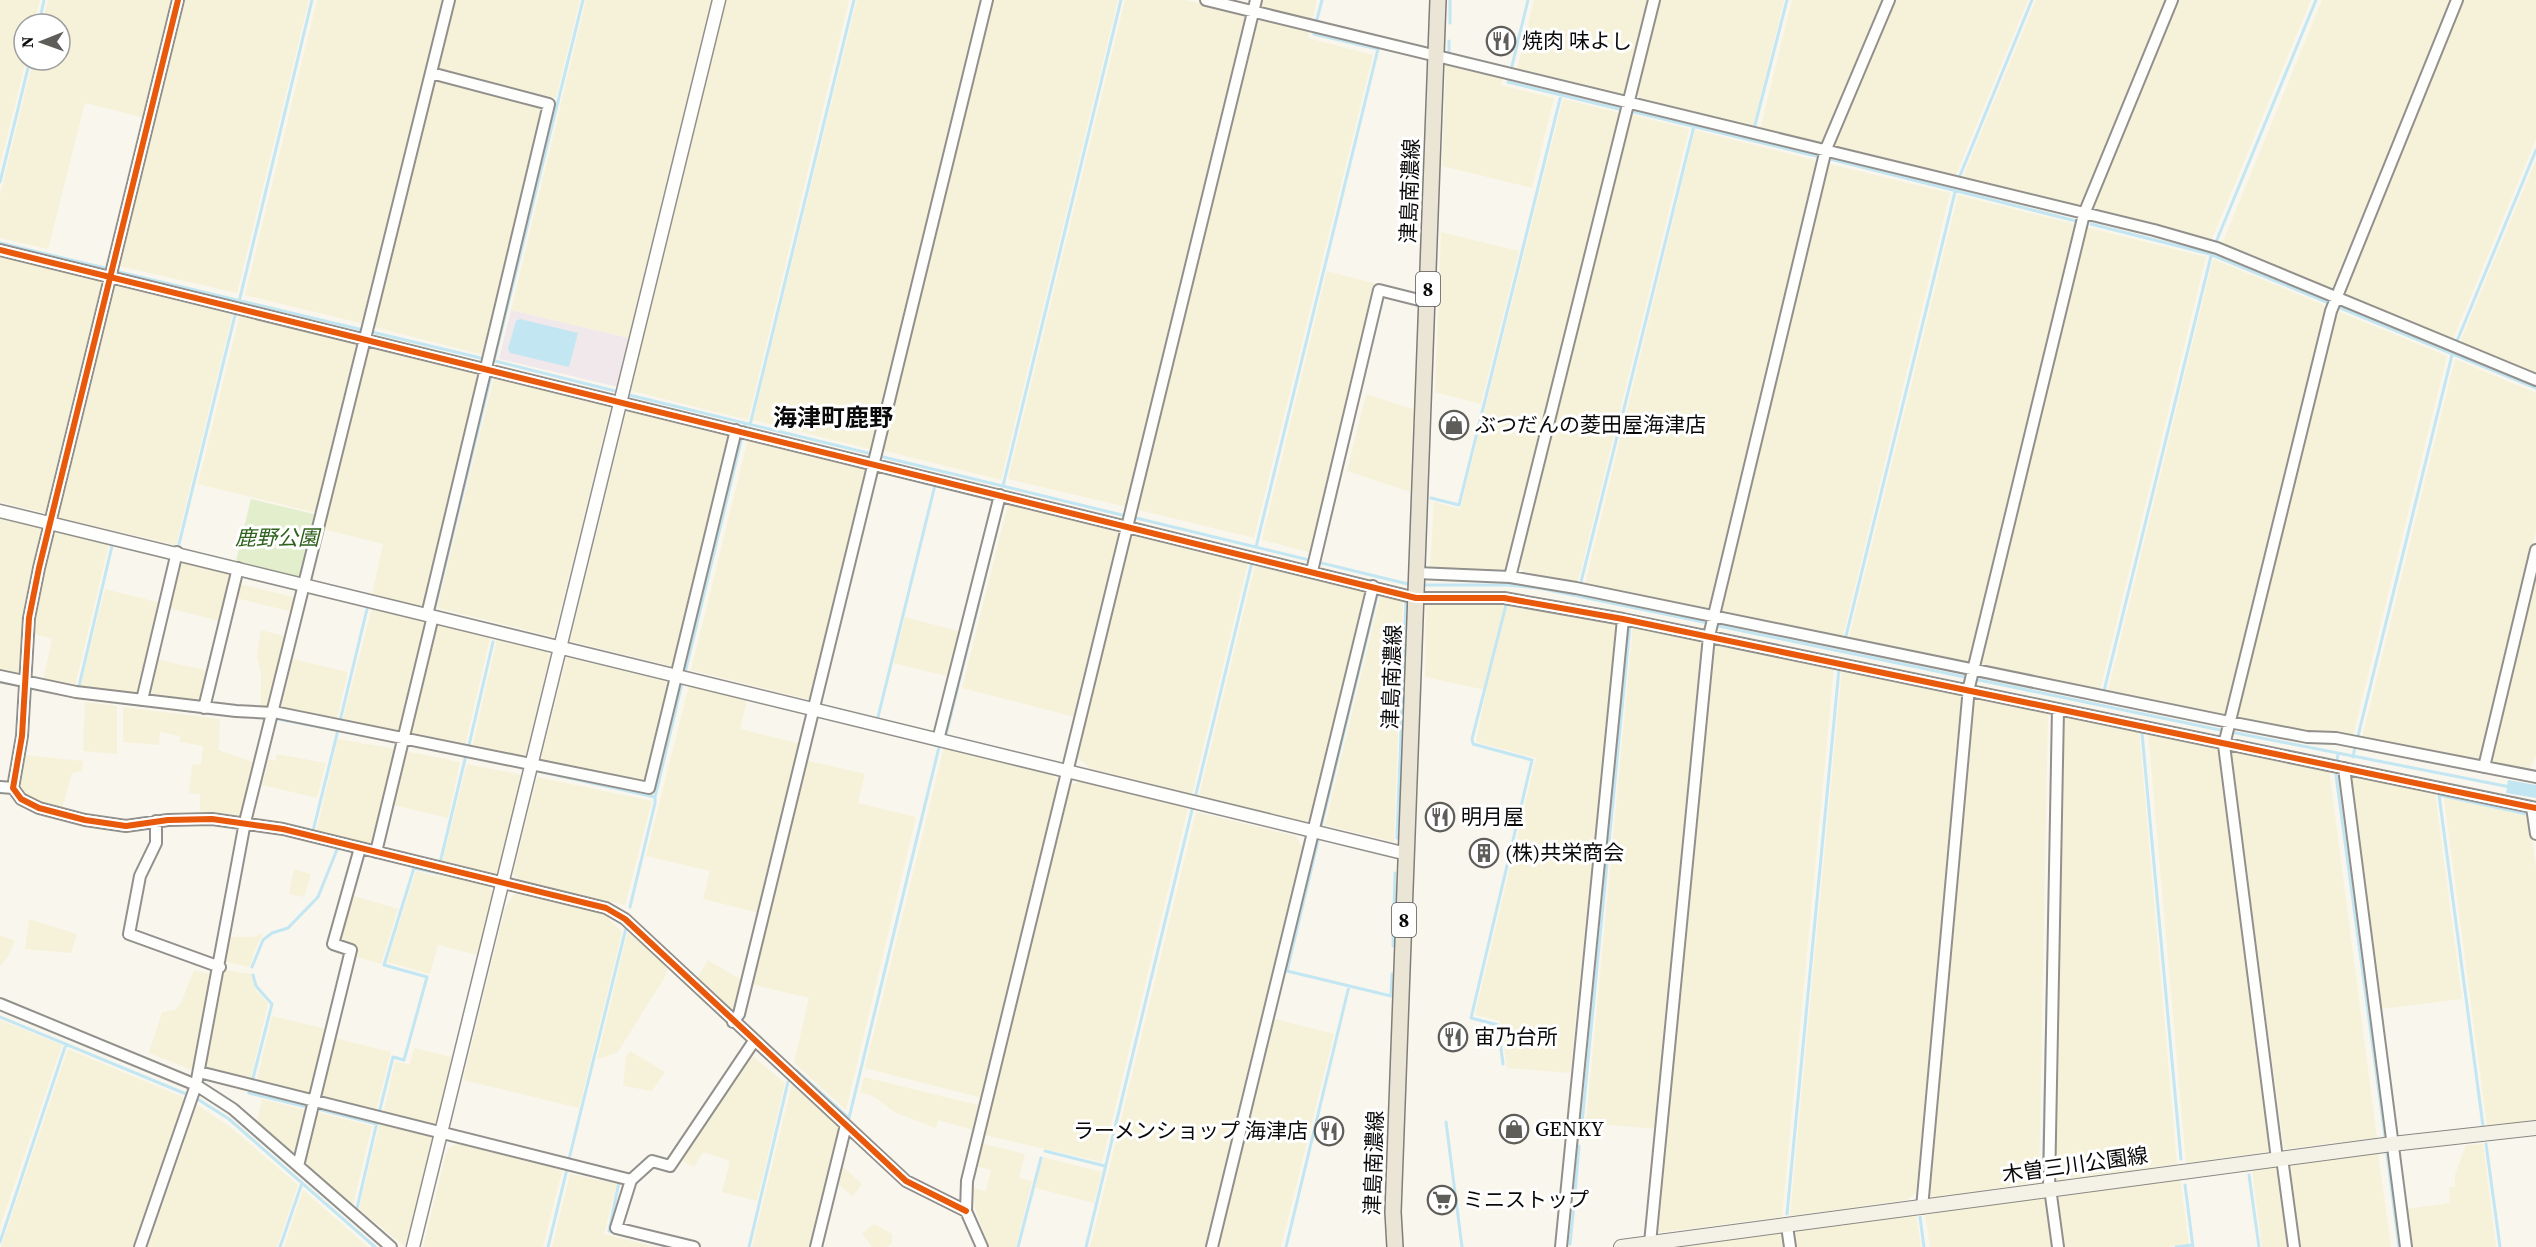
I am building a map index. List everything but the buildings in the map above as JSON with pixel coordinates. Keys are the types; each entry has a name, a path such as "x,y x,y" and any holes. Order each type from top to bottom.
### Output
{"main road":[{"name":"津島南濃線","path":"1395,1247 1393,1202 1438,0"},
{"name":"木曽三川公園線","path":"1621,1247 2280,1158 2536,1128"}],"street":[{"path":"178,0 50,523 29,618 22,736 13,788 21,799 39,808 85,820 126,825 212,819 245,822 606,908 625,919 906,1181 966,1211"},
{"path":"140,1247 196,1085 220,967 245,822 449,0"},
{"path":"413,1247 719,0"},
{"path":"733,1022 739,1014 987,0"},
{"path":"1206,0 1826,149 2217,248 2536,380"},
{"path":"982,1247 966,1211 967,1181 974,1148 1256,0"},
{"path":"1510,577 1654,0"},
{"path":"1656,1244 1709,635 1826,149 1889,0"},
{"path":"1922,1208 1969,688 2084,214 2172,0"},
{"path":"2294,1247 2224,742 2336,297 2457,0"},
{"path":"376,852 549,104 431,73"},
{"path":"0,250 111,273 488,363 623,397 741,431 874,458 1000,495 1128,520 1373,586 1417,586 1510,577 1576,588 2229,723 2307,737 2336,738 2536,777"},
{"path":"1312,569 1379,290 1427,302"},
{"path":"0,676 76,692 204,708 274,712 403,742 531,768 649,788 681,677 741,431"},
{"path":"938,740 1000,495"},
{"path":"0,511 177,552 430,616 1407,854"},
{"path":"2484,767 2536,550"},
{"path":"142,700 177,552"},
{"path":"204,708 238,568"},
{"path":"1212,1247 1373,586"},
{"path":"1417,586 1504,598 1709,635 2534,808 2536,834"},
{"path":"1561,1247 1623,619"},
{"path":"2058,709 2050,1188 2058,1247"},
{"path":"2344,768 2406,1247"},
{"path":"0,787 13,788"},
{"path":"156,822 156,843 140,876 129,934 220,967"},
{"path":"298,1166 351,950 333,944 360,848"},
{"path":"0,1004 196,1085 233,1109 391,1247"},
{"path":"694,1247 616,1228 631,1180 652,1161 670,1166 754,1041"},
{"path":"199,1072 631,1180"},
{"path":"816,1247 846,1125"},
{"path":"1787,1226 1790,1247"}],"shaded area":[{"path":"0,0 40,0 37,12 12,12 12,72 23,72 0,166"},
{"path":"48,0 174,0 145,118 85,103 48,249 0,238 0,195 30,72 72,72 72,12 45,12"},
{"path":"184,0 309,0 237,293 119,266"},
{"path":"317,0 444,0 364,324 245,295"},
{"path":"454,0 580,0 556,98 436,70"},
{"path":"586,0 711,0 629,338 511,310"},
{"path":"726,0 849,0 748,420 628,390"},
{"path":"857,0 982,0 873,450 753,420"},
{"path":"992,0 1118,0 1001,480 881,450"},
{"path":"1125,0 1185,0 1243,14 1246,18 1127,507 1008,479"},
{"path":"1259,0 1317,0 1312,21 1261,9 1258,6"},
{"path":"1534,0 1650,0 1626,95 1517,69"},
{"path":"1660,0 1784,0 1753,127 1640,99 1637,94"},
{"path":"1792,0 1886,0 1828,142 1821,144 1760,129"},
{"path":"1894,0 2028,0 1955,177 1836,149 1834,145"},
{"path":"2036,0 2166,0 2081,206 1962,179"},
{"path":"2178,0 2311,0 2212,239 2093,210"},
{"path":"2322,0 2451,0 2332,289 2222,244"},
{"path":"2462,0 2536,0 2536,139 2453,339 2343,293"},
{"path":"1263,19 1310,30 1308,38 1373,55 1254,538 1135,509 1256,23"},
{"path":"1446,63 1503,78 1501,85 1554,98 1532,188 1442,166"},
{"path":"438,80 542,107 544,111 484,355 374,327 432,82"},
{"path":"1563,99 1620,113 1508,571 1430,568 1434,502 1460,509"},
{"path":"1629,114 1689,129 1578,582 1525,572 1519,566"},
{"path":"1695,130 1821,162 1711,610 1585,584"},
{"path":"2536,160 2536,374 2460,342"},
{"path":"1829,164 1950,193 1843,636 1720,611"},
{"path":"1958,195 2078,225 1970,663 1849,638"},
{"path":"2086,227 2206,257 2100,690 1981,666"},
{"path":"1441,232 1519,251 1481,404 1435,392"},
{"path":"0,255 104,280 48,514 0,502"},
{"path":"2213,259 2322,304 2328,313 2229,713 2224,715 2108,691"},
{"path":"1327,271 1377,284 1312,553 1262,540"},
{"path":"114,283 233,312 176,545 56,517"},
{"path":"511,310 629,338 618,387 499,359"},
{"path":"2335,310 2447,356 2353,736 2308,732 2235,717"},
{"path":"240,313 359,342 317,513 198,484"},
{"path":"371,345 479,371 482,375 426,604 420,607 372,595 383,544 323,529 366,347"},
{"path":"2455,359 2536,393 2536,531 2481,762 2362,738"},
{"path":"494,377 611,406 554,637 437,608"},
{"path":"1366,394 1413,409 1410,492 1347,471"},
{"path":"633,408 733,433 675,667 570,641 626,413"},
{"path":"748,439 867,468 810,700 691,670"},
{"path":"1009,500 1114,526 1120,533 1075,717 962,688"},
{"path":"0,518 40,528 42,532 28,595 19,673 16,675 0,672"},
{"path":"1139,531 1249,559 1192,794 1091,769 1077,757 1130,538"},
{"path":"59,532 109,544 75,686 43,681 52,639 34,634 38,596 52,535"},
{"path":"183,561 234,574 223,622 169,608 179,563"},
{"path":"1256,561 1367,588 1310,823 1199,796"},
{"path":"2536,568 2536,756 2529,771 2490,764"},
{"path":"239,584 297,598 293,612 236,598"},
{"path":"105,589 161,603 140,693 80,687"},
{"path":"1381,592 1403,598 1394,842 1325,825"},
{"path":"1426,601 1507,601 1617,623 1570,1073 1507,1068 1500,1021 1475,1015 1536,758 1476,742 1486,690 1425,677"},
{"path":"372,608 425,621 427,624 400,732 397,733 342,723"},
{"path":"905,617 962,632 951,677 893,663"},
{"path":"434,624 490,638 465,746 408,734"},
{"path":"1633,625 1702,640 1705,646 1658,1129 1586,1123"},
{"path":"261,630 288,637 271,708 261,708 261,675 257,656"},
{"path":"497,639 547,652 550,656 525,759 472,748"},
{"path":"1718,644 1834,667 1782,1217 1656,1233 1712,650"},
{"path":"567,656 672,683 647,785 540,763"},
{"path":"156,659 209,671 201,703 148,696"},
{"path":"293,659 348,672 336,722 281,708"},
{"path":"1842,669 1958,693 1963,698 1916,1193 1907,1200 1790,1216"},
{"path":"689,685 747,700 740,729 801,744 759,913 703,899 710,871 646,856"},
{"path":"1980,698 2048,713 2039,1182 1926,1199 1974,703"},
{"path":"85,702 117,706 117,754 83,751"},
{"path":"123,707 220,719 219,750 255,763 242,817 200,815 200,794 189,793 192,765 201,764 203,746 180,742 180,736 160,732 159,745 123,742"},
{"path":"2063,714 2139,730 2177,1164 2053,1181"},
{"path":"2148,732 2220,747 2272,1151 2186,1163"},
{"path":"338,739 396,749 372,846 316,833"},
{"path":"944,747 1050,773 1059,782 982,1098 865,1068"},
{"path":"405,751 460,762 448,818 393,805"},
{"path":"2230,751 2329,769 2377,1138 2284,1149"},
{"path":"277,754 326,763 317,798 262,785 269,759 275,761"},
{"path":"23,755 83,761 82,771 72,773 62,809 40,804 23,795 17,787"},
{"path":"806,760 865,774 858,803 916,817 846,1110 794,1063 809,998 751,984"},
{"path":"467,764 523,775 499,876 442,863"},
{"path":"2348,774 2435,792 2462,999 2381,1009"},
{"path":"537,777 652,801 625,905 521,881 513,874"},
{"path":"1079,781 1188,808 1102,1162 984,1135 1070,786"},
{"path":"2444,798 2529,816 2536,868 2536,1121 2487,1126"},
{"path":"1196,812 1296,836 1302,847 1205,1247 1090,1247"},
{"path":"294,869 311,874 304,897 289,894"},
{"path":"416,871 439,877 441,871 486,883 493,893 478,955 438,945 430,974 387,962"},
{"path":"519,892 603,913 622,932 579,1108 463,1080 505,908 513,896"},
{"path":"351,895 398,909 381,964 354,956 338,943"},
{"path":"29,919 77,934 71,953 25,949"},
{"path":"628,931 667,967 666,975 618,1052 597,1060"},
{"path":"263,933 250,967 226,962 230,937 253,937"},
{"path":"0,935 15,941 7,958 0,966"},
{"path":"708,960 743,981 736,1011 728,1014 695,982"},
{"path":"194,970 215,975 195,1071 149,1053 162,1012 175,1010 181,1003"},
{"path":"224,970 251,974 255,989 268,1003 250,1082 208,1072 206,1067"},
{"path":"272,1016 327,1029 312,1093 308,1097 256,1084"},
{"path":"1271,1018 1334,1034 1281,1247 1215,1247"},
{"path":"0,1020 62,1045 0,1227"},
{"path":"334,1038 391,1052 376,1112 322,1099 320,1095"},
{"path":"414,1048 452,1057 436,1125 433,1126 383,1114 395,1062 410,1064"},
{"path":"68,1049 185,1098 134,1247 1,1247"},
{"path":"630,1051 665,1072 652,1091 623,1086 626,1056"},
{"path":"751,1055 785,1083 757,1201 722,1192 730,1161 703,1152 694,1167 679,1159"},
{"path":"864,1077 978,1105 972,1130 938,1120 936,1128 896,1113 873,1096 860,1092"},
{"path":"792,1084 841,1129 812,1247 752,1247"},
{"path":"262,1099 308,1111 298,1151 293,1152 257,1121"},
{"path":"197,1105 229,1126 298,1185 277,1247 148,1247"},
{"path":"316,1112 372,1126 353,1205 304,1163"},
{"path":"380,1122 431,1135 433,1139 405,1247 359,1209"},
{"path":"460,1142 563,1167 543,1247 423,1247 445,1157 448,1149"},
{"path":"980,1143 1025,1154 1019,1178 1032,1181 1016,1247 989,1247 975,1208 973,1188 986,1191 991,1170 975,1166"},
{"path":"2483,1144 2496,1247 2411,1247 2406,1209 2450,1203 2449,1187 2455,1187 2455,1175 2466,1145"},
{"path":"2378,1152 2391,1247 2301,1247 2290,1164"},
{"path":"1043,1157 1102,1172 1094,1203 1035,1188"},
{"path":"840,1164 862,1184 853,1196 836,1183"},
{"path":"2278,1166 2289,1247 2262,1247 2252,1169"},
{"path":"570,1174 617,1184 604,1234 656,1247 552,1247"},
{"path":"2180,1178 2189,1244 2166,1247 2061,1247 2054,1197 2057,1193"},
{"path":"303,1190 368,1247 284,1247"},
{"path":"2044,1196 2048,1198 2054,1247 1930,1247 1925,1214"},
{"path":"1916,1214 1921,1247 1797,1247 1795,1231"},
{"path":"874,1224 892,1234 892,1243 887,1247 872,1247 862,1233"},
{"path":"1781,1232 1785,1234 1787,1247 1682,1247"}],"green space":[{"name":"鹿野公園","path":"251,499 318,515 303,578 236,561"}],"water":[{"path":"520,319 578,333 569,367 510,353 508,349 516,321"},
{"path":"2508,780 2536,785 2536,798 2506,793"}],"waterway":[{"path":"42,12 44,0"},
{"path":"238,306 312,0"},
{"path":"494,361 583,0"},
{"path":"750,425 854,0"},
{"path":"1003,486 1121,0"},
{"path":"1316,23 1322,0"},
{"path":"1450,0 1450,23"},
{"path":"1511,70 1528,0"},
{"path":"1754,129 1787,0"},
{"path":"1959,178 2032,0"},
{"path":"2216,242 2316,0"},
{"path":"1256,547 1378,49 1314,34"},
{"path":"1449,41 1449,52"},
{"path":"0,182 27,72"},
{"path":"1509,79 1508,82 1619,109"},
{"path":"1431,498 1459,505 1561,95"},
{"path":"1630,111 1820,157"},
{"path":"1581,582 1694,126"},
{"path":"2457,341 2536,150"},
{"path":"1830,159 2076,221"},
{"path":"1846,636 1956,188"},
{"path":"2091,224 2210,254 2329,303"},
{"path":"0,243 109,269"},
{"path":"2104,691 2212,252"},
{"path":"115,271 485,359"},
{"path":"1371,346 1383,298"},
{"path":"2338,307 2536,388"},
{"path":"179,544 236,311"},
{"path":"2358,736 2453,351"},
{"path":"491,360 619,392"},
{"path":"435,607 491,376"},
{"path":"625,394 872,454"},
{"path":"685,673 745,424"},
{"path":"879,456 1126,516"},
{"path":"878,717 935,485"},
{"path":"946,735 1004,500"},
{"path":"1132,517 1412,585"},
{"path":"79,686 112,546"},
{"path":"1196,794 1252,562"},
{"path":"1421,585 1508,585 1539,588 1708,623"},
{"path":"1321,827 1378,592"},
{"path":"1397,838 1406,600"},
{"path":"1503,1064 1498,1025 1471,1018 1532,760 1473,744 1472,739 1506,605"},
{"path":"340,721 367,609"},
{"path":"1581,1133 1630,625"},
{"path":"1714,625 2225,731"},
{"path":"469,745 493,642"},
{"path":"1787,1214 1839,669"},
{"path":"533,770 655,797 683,679"},
{"path":"123,703 245,717"},
{"path":"253,717 266,718"},
{"path":"278,719 335,730"},
{"path":"313,831 338,730"},
{"path":"2231,732 2510,787"},
{"path":"2142,733 2181,1159"},
{"path":"796,1070 849,1118 939,747"},
{"path":"2353,757 2355,747"},
{"path":"2337,761 2338,754"},
{"path":"440,863 466,755"},
{"path":"2336,775 2385,1137"},
{"path":"2483,1126 2439,795 2527,814"},
{"path":"630,907 655,797"},
{"path":"1086,1247 1192,810"},
{"path":"1318,841 1287,971 1391,996 1392,974"},
{"path":"252,967 263,940 272,933 288,928 318,897 338,847 335,846"},
{"path":"379,1113 393,1057 404,1060 427,977 384,965 414,868 437,873 438,871"},
{"path":"1393,946 1395,873"},
{"path":"569,1159 626,928"},
{"path":"2043,1179 2048,961"},
{"path":"252,1082 272,1004 256,986 253,975"},
{"path":"1286,1247 1349,986"},
{"path":"0,1017 186,1094"},
{"path":"0,1242 66,1044"},
{"path":"749,1247 788,1082"},
{"path":"250,1091 249,1093 307,1107"},
{"path":"199,1100 229,1119 375,1247"},
{"path":"318,1109 377,1124"},
{"path":"357,1208 377,1122"},
{"path":"1446,1122 1462,1247"},
{"path":"2486,1144 2500,1247"},
{"path":"1575,1193 1579,1146"},
{"path":"1045,1151 1105,1166"},
{"path":"2387,1154 2399,1247"},
{"path":"1018,1247 1041,1158"},
{"path":"548,1247 567,1169 575,1171"},
{"path":"2249,1175 2259,1247"},
{"path":"619,1182 609,1231 669,1247"},
{"path":"280,1247 302,1183"},
{"path":"2185,1185 2193,1247"},
{"path":"1570,1244 1574,1205"},
{"path":"1920,1217 1924,1247"},
{"path":"2176,1247 2192,1245"}],"cycle path":[{"path":"178,0 39,568 29,618 22,736 13,788 21,799 39,808 85,820 126,826 168,820 212,819 283,829 606,908 625,919 906,1181 966,1211"},
{"path":"0,250 1416,598 1504,598 1623,619 2536,808"}],"place":[{"name":"焼肉 味よし","path":"1501,41"},
{"name":"ぶつだんの菱田屋海津店","path":"1454,425"},
{"name":"明月屋","path":"1440,817"},
{"name":"(株)共栄商会","path":"1484,853"},
{"name":"宙乃台所","path":"1453,1037"},
{"name":"GENKY","path":"1514,1129"},
{"name":"ラーメンショップ 海津店","path":"1329,1131"},
{"name":"ミニストップ","path":"1442,1200"}],"district":[{"name":"海津町鹿野","path":"833,418"}]}
